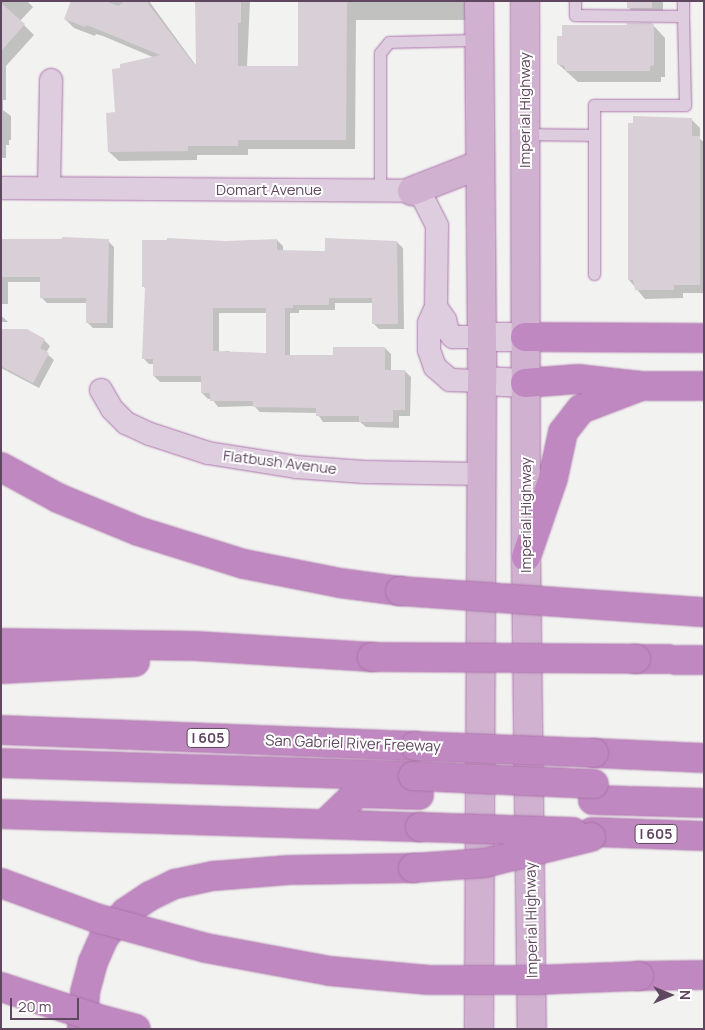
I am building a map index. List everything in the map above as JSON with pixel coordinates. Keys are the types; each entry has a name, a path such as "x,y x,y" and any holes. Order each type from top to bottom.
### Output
{"highway":[{"path":"525,337 704,338"},
{"path":"525,382 578,379 641,386 704,386"},
{"path":"526,557 553,478 563,432 581,409 641,386"},
{"path":"1,466 58,498 146,534 244,564 340,583 400,591 704,612"},
{"path":"1,643 196,646 372,657"},
{"path":"1,669 196,659 372,657 704,660"},
{"name":"San Gabriel River Freeway","path":"1,730 704,758"},
{"path":"655,756 704,752"},
{"path":"1,763 416,785 593,792 704,803"},
{"path":"325,824 357,792 416,785"},
{"path":"593,792 704,789"},
{"name":"I 605","path":"1,814 704,836"},
{"path":"82,1029 85,992 93,962 104,937 126,912 150,896 175,884 213,876 289,870 413,868 485,863 597,834"},
{"path":"1,883 96,918 206,948 330,971 428,980 534,980 639,976 704,976"},
{"path":"1,987 98,1019 136,1029"}],"main road":[{"path":"479,1 480,337 482,381 480,1029"},
{"name":"Imperial Highway","path":"525,1 526,557 532,1029"},
{"path":"412,191 479,165"}],"street":[{"path":"49,188 51,80"},
{"name":"Domart Avenue","path":"1,188 412,191"},
{"path":"412,191 423,198 437,226 436,307 428,323 429,350 435,368 450,380 525,382"},
{"path":"436,307 453,337 525,337"},
{"name":"Flatbush Avenue","path":"101,390 112,409 126,423 208,453 296,467 364,472 481,474"}],"lane":[{"path":"575,1 575,14 683,16"},
{"path":"594,274 594,106 685,106 683,1"},
{"path":"380,191 380,53 388,42 479,40"},
{"path":"524,134 594,135"}],"building":[{"path":"71,1 106,1 118,6 125,1 146,1 196,67 195,1 241,1 241,23 238,23 238,66 298,66 298,1 347,1 346,140 238,140 238,146 188,146 188,151 108,152 106,113 115,112 112,69 120,68 120,64 160,55 92,27 86,25 85,27 64,19"},
{"path":"627,1 652,1 652,8 627,8"},
{"path":"1,3 25,24 1,51"},
{"path":"627,23 652,23 654,25 654,65 650,66 650,71 565,71 565,66 557,64 557,36 562,36 562,25 627,25"},
{"path":"633,116 692,118 692,136 700,136 700,285 674,285 674,290 635,290 633,280 628,280 628,123 633,123"},
{"path":"63,237 109,239 107,323 86,323 86,298 40,298 40,277 1,277 1,239 61,239"},
{"path":"167,238 225,241 277,239 277,250 325,251 325,238 397,241 398,324 372,324 372,298 329,298 329,305 293,305 293,308 285,308 285,355 333,355 333,347 385,347 385,370 405,370 405,410 393,410 393,422 359,422 359,416 316,416 316,408 253,407 253,401 210,401 210,393 201,393 201,376 153,376 153,359 142,359 145,287 142,287 142,240 167,240","holes":["213,308 266,308 266,353 213,351"]},
{"path":"1,329 27,329 45,339 40,348 49,353 33,383 1,366"}]}
